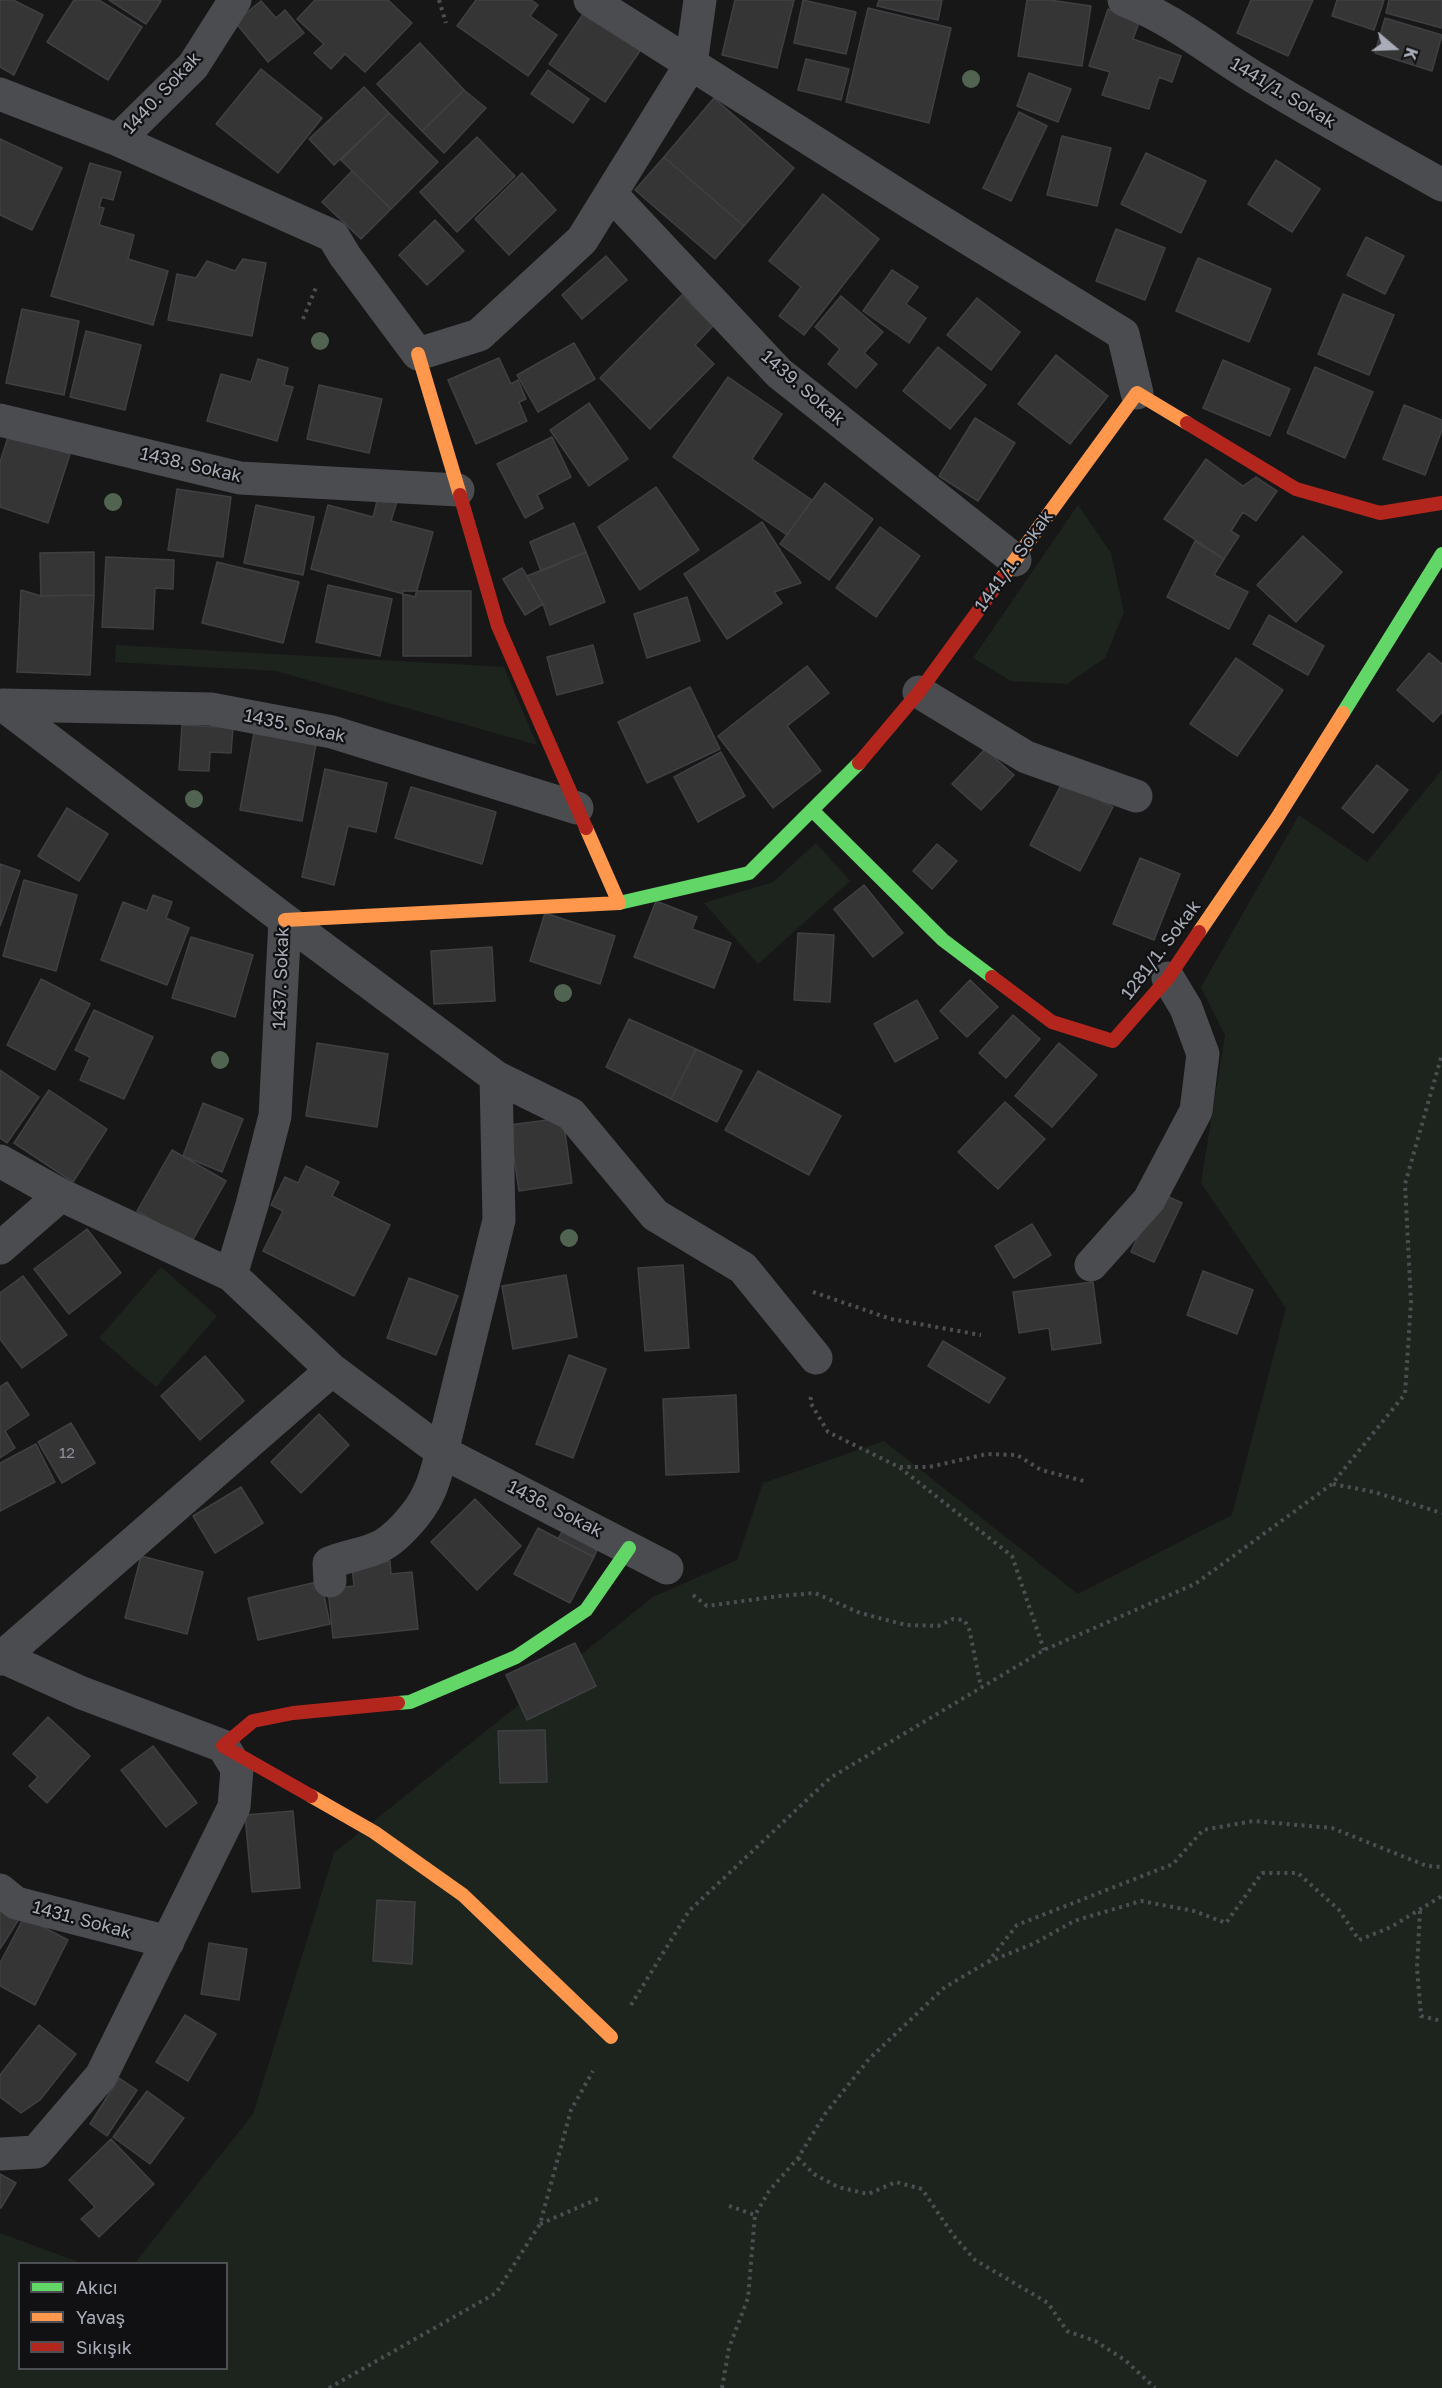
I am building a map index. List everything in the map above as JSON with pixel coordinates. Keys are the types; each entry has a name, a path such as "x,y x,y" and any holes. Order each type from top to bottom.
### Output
{"street":[{"name":"1440. Sokak","path":"0,94 118,140 193,66 235,0"},
{"path":"590,0 1123,334 1137,393 1296,489 1380,513 1442,503"},
{"path":"418,354 479,335 582,240 691,64 700,0"},
{"name":"1441/1. Sokak","path":"1124,0 1186,32 1261,82 1442,185"},
{"path":"118,140 333,236 345,256 418,354 498,626 619,903"},
{"name":"1439. Sokak","path":"611,194 779,373 1015,560"},
{"name":"1441/1. Sokak","path":"285,920 619,903 750,873 862,760 919,692 1137,393"},
{"name":"1438. Sokak","path":"0,420 240,478 458,490"},
{"name":"1281/1. Sokak","path":"812,810 943,940 1052,1022 1113,1041 1168,978 1277,818 1442,554"},
{"path":"919,692 1026,757 1136,796"},
{"name":"1435. Sokak","path":"1,706 211,709 332,732 577,808"},
{"name":"1437. Sokak","path":"1,706 285,920 275,1116 231,1275"},
{"path":"285,920 496,1077 571,1114 655,1215 743,1268 816,1358"},
{"path":"1091,1264 1149,1200 1196,1111 1203,1054 1186,1008 1168,978"},
{"path":"330,1581 329,1563 376,1549 394,1537 429,1494 442,1452 499,1220 496,1077"},
{"name":"1436. Sokak","path":"0,1161 61,1196 231,1275 332,1370 442,1452 667,1568"},
{"path":"0,1248 61,1196"},
{"path":"332,1370 1,1657 82,1693 224,1746 374,1832 463,1895 611,2037"},
{"path":"224,1746 253,1721 292,1713 410,1702 516,1657 586,1610 629,1548"},
{"path":"0,2154 36,2152 101,2076 234,1807 237,1769 224,1746"},
{"name":"1431. Sokak","path":"0,1890 16,1902 168,1942"}],"path":[{"path":"439,0 446,23"},
{"path":"329,2388 496,2293 540,2224 572,2110 611,2037 689,1911 830,1778 1044,1650 1195,1584 1332,1484 1405,1394 1411,1302 1405,1184 1442,1054"},
{"path":"806,1290 891,1319 981,1335"},
{"path":"816,1358 810,1402 828,1432 899,1467 1012,1556 1044,1650"},
{"path":"899,1467 929,1467 987,1454 1017,1455 1041,1470 1084,1481"},
{"path":"1332,1484 1374,1492 1442,1513"},
{"path":"667,1568 686,1579 693,1597 707,1606 815,1593 860,1613 906,1625 938,1626 953,1619 964,1620 969,1628 981,1687"},
{"path":"988,1962 1017,1925 1173,1864 1203,1830 1253,1821 1332,1828 1427,1866 1442,1867"},
{"path":"722,2388 729,2348 748,2298 755,2215 770,2191 798,2158 825,2114 869,2059 945,1987 988,1962 1035,1943 1074,1921 1141,1901 1194,1911 1226,1923 1262,1873 1298,1873 1339,1910 1359,1940 1391,1927 1442,1896"},
{"path":"1420,1910 1417,1968 1421,2016 1442,2020"},
{"path":"798,2158 814,2174 838,2187 868,2194 896,2182 922,2189 953,2235 975,2260 1048,2303 1067,2331 1095,2341 1125,2360 1155,2388"},
{"path":"540,2224 600,2198"},
{"path":"729,2206 755,2215"}],"shaded area":[{"path":"1078,505 1111,553 1124,612 1105,658 1067,684 1011,681 973,658"},
{"path":"116,645 504,667 537,745 276,671 115,662"},
{"path":"1442,770 1442,2388 0,2388 0,2233 78,2262 18,2262 18,2370 228,2370 228,2262 136,2262 253,2114 334,1853 653,1597 737,1560 763,1483 884,1441 1078,1594 1232,1515 1286,1308 1201,1183 1225,1035 1201,987 1299,815 1367,862"},
{"path":"816,843 850,881 758,964 704,903 773,882"},
{"path":"161,1267 217,1316 156,1387 99,1338"}],"building":[{"path":"0,0 13,0 43,15 14,75 0,67"},
{"path":"74,0 99,0 142,27 108,80 47,42"},
{"path":"109,0 159,0 161,1 146,24"},
{"path":"315,0 388,0 412,23 365,72 345,54 331,69 314,53 324,44 297,19"},
{"path":"476,0 531,0 538,5 530,16 557,35 528,76 457,26"},
{"path":"735,0 794,0 777,68 722,55"},
{"path":"803,0 856,12 846,54 794,43"},
{"path":"879,0 942,0 938,20 877,6"},
{"path":"1027,0 1050,0 1091,6 1082,66 1018,56"},
{"path":"1251,0 1313,0 1288,56 1237,33"},
{"path":"1337,0 1384,0 1374,30 1332,16"},
{"path":"1389,0 1442,0 1442,28 1386,13"},
{"path":"261,1 276,18 285,10 304,33 268,62 235,22"},
{"path":"588,7 644,45 605,102 549,64"},
{"path":"868,8 951,28 929,123 846,102"},
{"path":"1108,9 1140,20 1133,39 1181,56 1172,82 1159,77 1149,109 1102,95 1110,72 1089,66"},
{"path":"1385,18 1442,35 1432,71 1375,53"},
{"path":"420,43 464,90 422,131 377,84"},
{"path":"806,59 849,69 841,100 798,90"},
{"path":"261,69 322,118 278,173 216,124"},
{"path":"548,70 589,99 573,123 531,94"},
{"path":"1029,73 1071,89 1058,122 1017,106"},
{"path":"364,87 389,113 334,165 309,139"},
{"path":"464,90 486,108 444,153 422,131"},
{"path":"714,98 794,168 744,226 664,157"},
{"path":"1019,112 1047,126 1011,201 983,188"},
{"path":"389,113 438,162 391,209 341,160"},
{"path":"1062,136 1111,148 1097,206 1047,195"},
{"path":"477,137 515,176 457,232 420,192"},
{"path":"0,139 62,168 32,230 0,215"},
{"path":"1146,153 1206,181 1181,233 1121,204"},
{"path":"664,157 744,226 715,259 635,190"},
{"path":"1276,160 1320,189 1292,232 1248,204"},
{"path":"90,163 121,172 113,200 102,197 99,207 104,208 99,225 134,235 128,259 168,271 153,325 51,296"},
{"path":"352,171 391,209 361,239 322,202"},
{"path":"522,173 556,210 509,255 475,219"},
{"path":"823,194 879,239 804,335 779,316 801,287 769,261"},
{"path":"435,220 464,251 427,285 399,255"},
{"path":"1116,229 1165,248 1145,300 1096,281"},
{"path":"1366,237 1404,256 1385,294 1347,275"},
{"path":"606,256 627,280 582,319 562,295"},
{"path":"1198,258 1271,289 1249,342 1176,311"},
{"path":"243,259 266,263 252,336 168,320 177,274 196,278 207,261 235,271"},
{"path":"892,270 918,287 906,304 926,318 909,343 863,311"},
{"path":"1343,294 1394,315 1369,375 1318,354"},
{"path":"682,295 713,326 695,345 714,364 650,429 600,378"},
{"path":"841,296 883,332 864,353 877,364 856,388 828,364 840,349 815,327"},
{"path":"977,298 1020,332 991,370 947,335"},
{"path":"22,309 79,321 64,395 6,383"},
{"path":"86,331 141,345 125,410 70,397"},
{"path":"574,343 595,379 538,412 517,375"},
{"path":"938,347 986,385 950,429 903,391"},
{"path":"1056,355 1108,396 1070,444 1018,404"},
{"path":"499,358 511,384 518,380 526,399 519,402 527,421 476,444 448,380"},
{"path":"258,359 288,368 284,385 293,387 277,441 207,421 221,374 251,382"},
{"path":"1223,360 1290,389 1270,436 1203,408"},
{"path":"1315,367 1373,392 1345,458 1287,433"},
{"path":"728,377 782,414 752,459 812,500 787,535 673,457"},
{"path":"319,385 382,399 369,453 307,439"},
{"path":"589,403 628,459 589,486 550,430"},
{"path":"1404,405 1442,420 1442,430 1425,475 1383,459"},
{"path":"975,418 1015,443 978,501 939,476"},
{"path":"9,434 70,454 48,523 0,507 0,462"},
{"path":"552,437 571,477 537,495 543,508 525,518 497,464"},
{"path":"1206,459 1243,486 1256,477 1277,491 1256,521 1243,512 1231,531 1239,536 1224,559 1164,519"},
{"path":"825,483 873,519 829,580 780,544"},
{"path":"656,487 699,550 640,590 598,527"},
{"path":"177,489 231,497 223,557 168,550"},
{"path":"379,493 398,498 391,521 433,532 415,597 311,569 328,505 373,517"},
{"path":"256,505 314,517 303,575 244,563"},
{"path":"762,522 801,583 774,592 782,603 727,639 684,574"},
{"path":"574,523 586,552 541,571 530,542"},
{"path":"880,527 920,556 876,617 836,588"},
{"path":"1303,536 1342,572 1296,622 1257,585"},
{"path":"1195,541 1224,559 1214,575 1248,592 1229,629 1167,597"},
{"path":"94,552 94,595 41,596 40,553"},
{"path":"586,552 605,602 550,625 543,604 527,576"},
{"path":"106,557 174,560 173,589 155,588 153,629 102,627"},
{"path":"217,562 299,582 283,643 202,623"},
{"path":"522,568 543,604 525,615 503,579"},
{"path":"328,585 392,599 380,656 316,642"},
{"path":"21,590 41,596 94,595 90,675 17,672"},
{"path":"403,591 471,591 471,656 403,656"},
{"path":"687,597 700,641 647,658 634,614"},
{"path":"1269,615 1324,646 1308,675 1253,644"},
{"path":"593,645 603,683 557,695 547,657"},
{"path":"1429,653 1442,664 1442,712 1433,722 1397,690"},
{"path":"1236,658 1283,690 1237,756 1190,724"},
{"path":"807,666 829,693 787,726 821,771 773,808 718,736"},
{"path":"690,687 720,749 647,783 618,722"},
{"path":"182,725 233,728 231,753 210,752 209,771 179,770"},
{"path":"254,733 316,744 302,821 240,810"},
{"path":"985,749 1014,775 981,810 952,784"},
{"path":"721,752 745,796 698,822 674,777"},
{"path":"1377,765 1408,790 1373,833 1342,808"},
{"path":"325,769 387,783 376,832 348,826 334,885 302,877"},
{"path":"1063,781 1113,807 1080,871 1030,845"},
{"path":"411,787 496,812 482,864 395,838"},
{"path":"67,808 108,834 79,881 38,856"},
{"path":"937,844 957,861 932,889 913,871"},
{"path":"1140,858 1180,874 1154,940 1113,924"},
{"path":"0,864 20,871 0,926"},
{"path":"24,880 77,895 56,971 3,956"},
{"path":"864,885 903,933 873,957 834,909"},
{"path":"153,895 172,902 166,918 189,928 167,985 101,960 123,902 147,911"},
{"path":"656,901 697,917 692,929 731,943 714,988 634,957"},
{"path":"545,913 615,936 600,984 530,961"},
{"path":"798,933 834,935 830,1002 794,1000"},
{"path":"191,937 253,955 235,1017 172,998"},
{"path":"492,947 495,1001 434,1004 431,951"},
{"path":"41,979 90,1004 55,1070 7,1045"},
{"path":"970,980 998,1007 967,1037 940,1011"},
{"path":"917,1000 938,1038 895,1062 874,1024"},
{"path":"94,1010 153,1037 124,1099 80,1080 90,1057 75,1050"},
{"path":"1013,1015 1040,1039 1006,1078 979,1053"},
{"path":"629,1019 696,1049 671,1099 606,1067"},
{"path":"317,1043 388,1054 377,1127 306,1116"},
{"path":"1059,1043 1097,1075 1052,1127 1015,1096"},
{"path":"696,1049 742,1071 717,1122 671,1099"},
{"path":"0,1070 39,1097 7,1143 0,1138"},
{"path":"758,1071 841,1116 809,1175 725,1130"},
{"path":"49,1090 107,1129 73,1182 14,1143"},
{"path":"1005,1102 1045,1139 998,1189 958,1152"},
{"path":"203,1103 243,1119 222,1172 183,1156"},
{"path":"563,1118 572,1183 519,1191 509,1125"},
{"path":"172,1150 226,1181 191,1243 137,1211"},
{"path":"306,1166 339,1182 332,1196 390,1225 354,1296 263,1251 283,1211 271,1205 285,1177 298,1183"},
{"path":"1158,1192 1182,1203 1154,1262 1131,1252"},
{"path":"1032,1224 1051,1255 1014,1278 995,1246"},
{"path":"87,1229 121,1273 69,1314 34,1269"},
{"path":"683,1265 689,1348 645,1351 638,1268"},
{"path":"1203,1271 1253,1290 1237,1334 1187,1315"},
{"path":"566,1275 577,1337 513,1349 502,1286"},
{"path":"23,1276 67,1335 22,1368 0,1339 0,1293"},
{"path":"409,1278 458,1296 436,1355 387,1338"},
{"path":"1093,1282 1101,1343 1052,1350 1049,1328 1019,1333 1013,1292"},
{"path":"943,1341 1005,1378 989,1403 928,1366"},
{"path":"569,1355 606,1369 573,1458 536,1444"},
{"path":"205,1356 244,1401 200,1440 161,1396"},
{"path":"7,1382 29,1415 5,1431 15,1448 0,1458 0,1387"},
{"path":"736,1395 739,1472 666,1475 663,1399"},
{"path":"319,1414 349,1445 301,1493 271,1462"},
{"path":"71,1423 95,1463 62,1483 38,1442"},
{"path":"36,1444 55,1482 0,1511 0,1463"},
{"path":"241,1487 263,1523 215,1553 193,1516"},
{"path":"475,1499 521,1546 477,1590 431,1542"},
{"path":"566,1524 601,1542 594,1557 558,1539"},
{"path":"538,1528 594,1557 570,1603 514,1574"},
{"path":"141,1556 203,1572 187,1634 125,1618"},
{"path":"390,1561 391,1574 412,1572 418,1629 333,1638 328,1589 354,1586 352,1566"},
{"path":"321,1581 330,1624 258,1640 248,1598"},
{"path":"575,1643 596,1686 527,1720 506,1675"},
{"path":"48,1717 90,1756 47,1803 29,1786 38,1777 13,1754"},
{"path":"545,1730 547,1782 500,1783 498,1731"},
{"path":"153,1746 197,1803 166,1827 121,1770"},
{"path":"293,1811 300,1888 252,1892 245,1815"},
{"path":"377,1900 415,1902 412,1964 373,1961"},
{"path":"0,1907 19,1919 0,1949"},
{"path":"24,1917 68,1940 35,2005 0,1986 0,1963"},
{"path":"209,1943 247,1949 239,2000 201,1994"},
{"path":"185,2015 216,2034 188,2081 156,2062"},
{"path":"39,2025 76,2054 40,2100 21,2113 0,2097 0,2075"},
{"path":"119,2078 137,2090 107,2136 90,2124"},
{"path":"147,2091 184,2118 150,2164 113,2137"},
{"path":"111,2139 154,2184 99,2237 81,2219 95,2207 69,2180"},
{"path":"0,2174 16,2183 1,2208 0,2208"}],"traffic: fast":[{"path":"1343,713 1442,554"},
{"path":"619,903 749,873 859,763"},
{"path":"812,810 943,940 992,977"},
{"path":"398,1703 410,1702 516,1657 586,1610 629,1548"}],"traffic: slow":[{"path":"418,354 460,495"},
{"path":"1002,578 1137,393 1187,423"},
{"path":"1199,932 1277,818 1343,713"},
{"path":"285,920 619,903 586,828"},
{"path":"311,1796 374,1832 463,1895 611,2037"}],"traffic: jam":[{"path":"1187,423 1296,489 1380,513 1442,503"},
{"path":"460,495 498,626 586,828"},
{"path":"859,763 919,692 1002,578"},
{"path":"992,977 1052,1022 1113,1041 1168,978 1199,932"},
{"path":"311,1796 223,1746 253,1721 293,1713 398,1703"}]}
